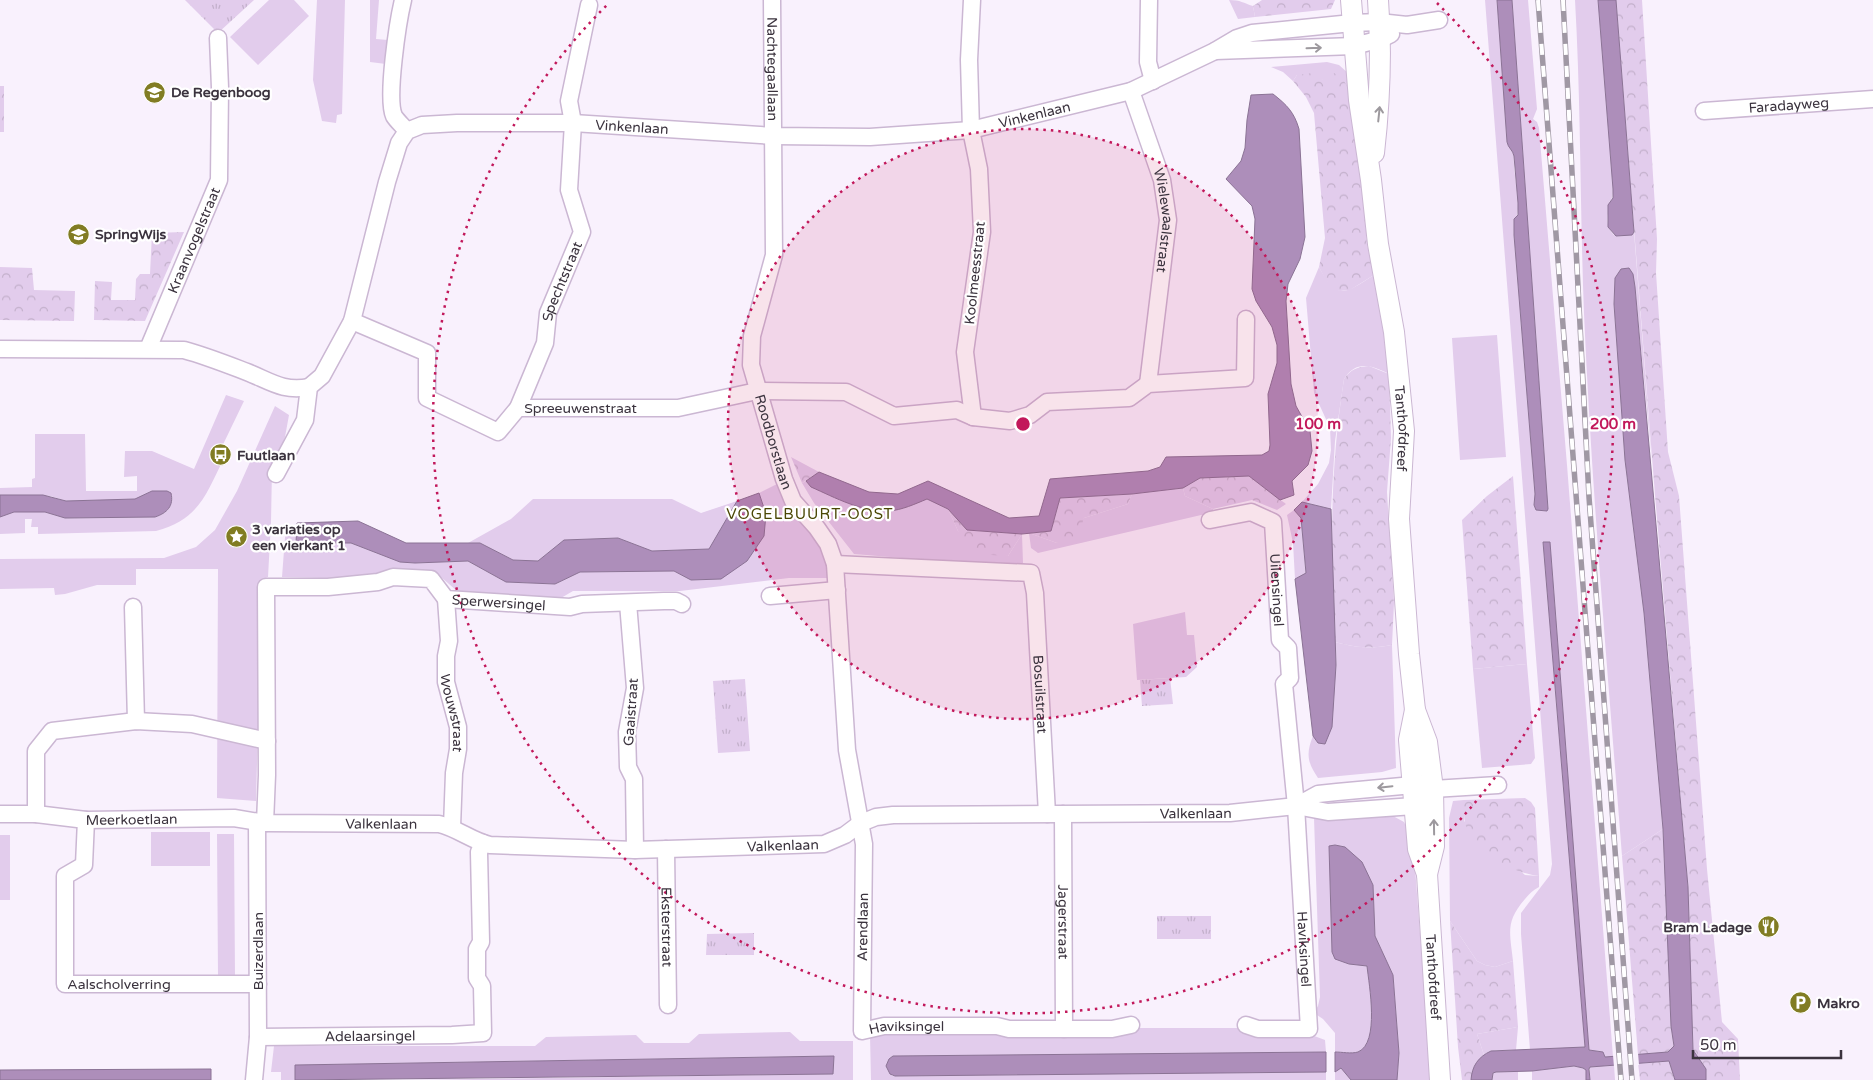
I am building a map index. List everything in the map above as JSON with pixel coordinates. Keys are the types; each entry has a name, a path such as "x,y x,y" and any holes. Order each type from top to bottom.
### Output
{"street":[{"path":"0,349 184,350 289,389 309,387 322,376 352,321 387,182 399,143 407,131 394,115 391,100 399,18 403,0"},
{"name":"Nachtegaallaan","path":"772,0 774,136"},
{"name":"Koolmeesstraat","path":"972,0 969,60 971,130 979,169 982,232 965,352 973,417"},
{"path":"1149,0 1148,62 1153,81"},
{"name":"Tanthofdreef","path":"1351,0 1359,100 1378,244 1394,332 1404,431 1399,519 1415,710 1427,742 1433,789 1434,846 1427,874"},
{"name":"Tanthofdreef","path":"1371,180 1380,100 1378,0"},
{"name":"Spechtstraat","path":"518,408 545,343 548,313 582,232 569,190 573,123 569,101 589,5"},
{"name":"Vinkenlaan","path":"1215,52 1354,46 1380,31 1407,24 1439,20"},
{"name":"Vinkenlaan","path":"407,131 422,125 457,123 573,123 774,136 870,137 971,130 1131,91 1215,52 1237,38 1252,33 1352,23 1380,31"},
{"name":"Kraanvogelstraat","path":"148,349 219,180 220,88 218,38"},
{"name":"Wielewaalstraat","path":"1131,91 1142,118 1162,180 1168,220 1148,384"},
{"name":"Faradayweg","path":"1704,112 1873,99"},
{"name":"Roodborstlaan","path":"774,136 774,255 752,336 751,365 784,479 793,500 828,544 835,564 847,750 861,823"},
{"path":"1148,384 1245,378 1246,319"},
{"name":"Spreeuwenstraat","path":"352,321 427,353 428,398 498,432 518,408 678,408 758,391 846,392 894,416 957,410 973,417 1010,421 1030,415 1047,402 1129,398 1148,384"},
{"path":"276,474 305,420 309,387"},
{"name":"Uilensingel","path":"1210,520 1251,512 1273,522 1280,640 1288,648 1290,678 1284,684 1296,806"},
{"name":"Bosuilstraat","path":"835,564 1032,573 1036,593 1047,814"},
{"name":"Sperwersingel","path":"266,587 328,587 378,582 393,578 431,579 446,599 570,607 582,604 628,602 676,601 682,604"},
{"name":"Buizerdlaan","path":"254,1080 258,1037 261,822 267,741 266,587"},
{"path":"770,596 838,590"},
{"name":"Wouwstraat","path":"446,599 449,641 446,656 446,682 458,727 452,827"},
{"name":"Gaaistraat","path":"628,602 635,688 628,732 628,767 634,778 635,850"},
{"path":"133,607 136,720"},
{"name":"Tanthofdreef","path":"1415,710 1409,740 1418,848 1427,874 1440,1080"},
{"path":"36,814 36,751 52,731 136,720 192,724 267,741"},
{"name":"Valkenlaan","path":"1296,806 1318,794 1413,785 1433,789 1498,785"},
{"path":"1414,806 1433,789"},
{"name":"Valkenlaan","path":"261,822 439,824 452,827 482,843 635,850 824,844 845,835 861,823 876,817 893,815 1230,813 1296,806 1328,812 1414,806"},
{"name":"Haviksingel","path":"1246,1025 1258,1028 1309,1028 1296,806"},
{"name":"Meerkoetlaan","path":"0,814 36,814 86,820 234,818 261,822"},
{"name":"Jagerstraat","path":"1063,814 1064,1029"},
{"name":"Aalscholverring","path":"86,820 84,865 66,876 65,984 258,984"},
{"name":"Arendlaan","path":"861,823 864,844 862,1031"},
{"name":"Adelaarsingel","path":"258,1037 483,1033 482,986 477,978 477,949 481,942 479,852 482,843"},
{"name":"Eksterstraat","path":"666,849 668,1005"},
{"name":"Haviksingel","path":"862,1031 884,1026 1112,1029 1131,1025"}],"green space":[{"path":"185,0 254,0 218,33"},
{"path":"269,0 294,0 309,16 258,65 230,37"},
{"path":"317,0 345,0 342,114 337,115 336,123 322,121 313,80"},
{"path":"370,0 379,0 376,39 388,40 386,64 370,62"},
{"path":"1229,0 1253,6 1255,17 1238,19"},
{"path":"1262,0 1335,0 1331,9 1255,17 1253,6"},
{"path":"1485,0 1497,0 1507,142 1514,156 1518,198 1514,235 1535,494 1534,505 1536,510 1546,511 1548,509 1512,0 1528,0 1537,109 1533,119 1537,122 1539,128 1613,1057 1605,1057 1603,1052 1589,1050 1550,542 1543,543 1585,1048 1530,1050 1521,913 1550,875 1552,864"},
{"path":"1575,0 1598,0 1613,189 1608,212 1608,224 1614,235 1632,235 1634,232 1652,461 1635,287 1621,269 1615,278 1614,304 1625,460 1644,613 1663,829 1622,856 1587,382"},
{"path":"1616,0 1642,0 1657,239 1656,273 1668,452 1679,496 1707,869 1722,1022 1738,1039 1740,1080 1706,1080 1706,1069 1693,1050 1688,887"},
{"path":"1327,62 1339,65 1348,73 1349,89 1323,80 1297,75 1293,81 1283,72 1271,67"},
{"path":"1313,73 1323,80 1334,73 1342,78 1349,89 1363,190 1367,244 1374,275 1350,290 1340,291 1333,289 1319,267 1325,238 1314,113 1306,97 1293,81 1297,75"},
{"path":"0,86 4,86 4,132 0,132"},
{"path":"184,232 145,321 94,320 95,281 112,282 111,300 135,300 136,279 140,274 150,274 152,233"},
{"path":"0,267 32,268 34,290 75,291 74,321 0,320"},
{"path":"1319,267 1331,286 1343,291 1349,290 1374,275 1387,347 1389,374 1376,368 1364,366 1354,369 1344,379 1335,441 1331,509 1302,502 1318,484 1329,463 1331,450 1330,428 1314,393 1306,298"},
{"path":"1497,335 1506,457 1460,460 1452,338"},
{"path":"1369,366 1389,374 1391,438 1387,492 1394,603 1392,645 1357,647 1335,642 1332,510 1339,412 1344,379 1355,369"},
{"path":"226,395 244,401 217,457 223,460 211,484 199,504 182,520 156,531 38,534 38,527 31,527 32,519 25,519 25,533 0,534 0,517 14,512 45,512 65,518 155,517 163,513 169,508 172,498 171,493 152,491 136,499 66,501 50,496 0,495 0,488 32,487 32,479 35,478 35,434 85,434 86,491 137,491 137,476 124,477 125,451 152,451 194,469"},
{"path":"275,406 289,415 285,437 272,469 268,577 262,579 256,801 217,798 218,569 136,569 136,585 97,585 55,595 54,588 0,589 0,559 164,558 196,547 215,530 237,491"},
{"path":"791,457 819,472 802,483"},
{"path":"1249,476 1286,504 1277,510 1252,500 1213,509 1185,496 1183,488 1200,478"},
{"path":"1513,476 1527,664 1473,669 1462,520 1487,496"},
{"path":"806,481 808,484 847,502 878,511 899,509 927,499 948,509 958,531 1008,556 1022,534 1023,563 1016,568 902,560 902,558 854,554 814,503 802,483"},
{"path":"779,483 827,551 828,578 789,578 680,591 573,591 561,598 457,591 434,571 388,570 381,577 328,583 322,578 282,577 286,524 296,532 297,543 351,543 400,562 468,561 506,582 555,584 580,572 674,571 691,580 766,514 759,493"},
{"path":"1183,488 1185,496 1213,509 1214,512 1038,553 1031,548 1029,533 1057,543 1084,518 1128,504 1132,494"},
{"path":"1132,494 1128,504 1084,518 1077,538 1057,543 1029,533 1051,531 1060,498"},
{"path":"533,499 672,499 701,513 737,501 710,549 652,551 618,538 564,540 538,561 513,560 480,543 468,543 511,519"},
{"path":"948,509 967,530 1022,534 1008,556 975,554 958,531"},
{"path":"1294,510 1301,518 1306,574 1295,579 1293,543 1287,515"},
{"path":"1185,612 1187,635 1194,635 1197,667 1186,677 1137,680 1133,624"},
{"path":"1335,642 1364,647 1392,645 1396,768 1382,772 1318,778 1312,767 1309,747 1313,736 1318,743 1336,665"},
{"path":"1527,664 1535,758 1531,764 1482,768 1473,669"},
{"path":"1170,678 1173,704 1142,706 1140,680"},
{"path":"745,679 750,751 718,753 713,681"},
{"path":"1525,798 1535,808 1539,876 1508,867 1489,855 1473,840 1466,827 1464,800"},
{"path":"1464,800 1464,821 1525,875 1539,876 1539,887 1531,892 1514,914 1510,928 1513,961 1495,967 1477,961 1450,921 1449,818 1453,801"},
{"path":"1393,816 1404,822 1413,841 1431,1080 1397,1080 1399,1053 1393,975 1375,936 1373,885 1345,847 1335,845 1329,847 1332,952 1349,964 1367,966 1372,1013 1369,1037 1365,1046 1355,1053 1335,1052 1335,1033 1323,1019 1314,1013 1320,997 1314,818"},
{"path":"1663,829 1671,1026 1674,1046 1668,1052 1638,1055 1622,856"},
{"path":"151,832 210,832 210,866 151,866"},
{"path":"217,834 234,834 235,977 218,977"},
{"path":"0,835 10,835 10,900 0,900"},
{"path":"1157,916 1211,916 1211,939 1157,939"},
{"path":"1450,921 1477,961 1495,967 1513,961 1518,1027 1477,1034 1484,1055 1481,1057 1471,1080 1462,1080 1458,1047"},
{"path":"754,933 754,955 706,955 707,934"},
{"path":"1518,1027 1516,1050 1496,1050 1484,1055 1477,1034"},
{"path":"1129,1028 1247,1028 1256,1037 1302,1037 1309,1034 1325,1040 1326,1052 893,1056 892,1076 1326,1072 1326,1080 871,1080 870,1035 884,1031 998,1031 1005,1037 1118,1037"},
{"path":"790,1032 800,1041 853,1041 853,1080 404,1080 832,1074 833,1056 296,1065 295,1080 281,1080 281,1072 271,1072 274,1046 535,1046 546,1037 636,1035 644,1043 689,1043 699,1034"},
{"path":"1669,1061 1675,1080 1640,1080 1638,1063"},
{"path":"1614,1065 1615,1080 1590,1080 1590,1067"},
{"path":"1574,1066 1586,1070 1586,1080 1532,1080 1532,1071"},
{"path":"1341,1068 1351,1080 1335,1080 1335,1072"},
{"path":"1518,1071 1518,1080 1492,1080 1493,1073"}],"shaded area":[{"path":"1497,0 1512,0 1547,511 1536,510 1534,505 1535,494 1514,235 1514,219 1518,215 1518,203 1514,156 1507,142"},
{"path":"1598,0 1616,0 1634,232 1632,235 1616,236 1608,227 1608,205 1613,198 1613,189"},
{"path":"1273,94 1289,109 1299,129 1305,237 1300,259 1288,284 1286,301 1291,384 1296,406 1310,431 1312,451 1308,465 1292,481 1294,495 1280,500 1249,476 1200,478 1183,488 1132,494 1060,498 1051,531 1022,534 967,530 948,509 927,499 908,507 879,511 849,504 811,487 806,481 819,472 869,492 898,494 928,481 1009,518 1039,516 1050,479 1148,471 1160,467 1166,457 1262,455 1269,451 1268,394 1277,363 1277,345 1272,327 1256,301 1252,289 1255,219 1252,206 1226,179 1241,161 1245,148 1251,95"},
{"path":"1629,268 1633,274 1635,287 1688,887 1693,1050 1706,1069 1706,1080 1675,1080 1669,1061 1590,1067 1590,1080 1586,1080 1586,1070 1574,1066 1532,1071 1496,1072 1493,1073 1492,1080 1471,1080 1476,1062 1491,1051 1585,1047 1543,542 1550,542 1589,1050 1603,1052 1605,1057 1668,1052 1674,1046 1671,1026 1663,829 1644,613 1625,460 1614,304 1615,278 1621,269"},
{"path":"152,491 167,491 171,493 172,498 169,508 155,517 65,518 45,512 14,512 0,517 0,495 43,495 66,501 135,499"},
{"path":"759,493 766,514 764,536 747,561 721,579 691,580 674,571 580,572 555,584 506,582 468,561 400,562 351,543 296,543 297,523 358,521 406,543 480,543 513,560 538,561 564,540 618,538 652,551 709,549 737,501"},
{"path":"1302,502 1331,509 1336,665 1332,727 1325,744 1318,743 1313,736 1295,579 1306,573 1301,518 1294,510"},
{"path":"1329,846 1345,847 1362,862 1373,885 1375,936 1393,975 1399,1053 1397,1080 1351,1080 1341,1068 1335,1072 1335,1052 1355,1053 1365,1046 1369,1037 1372,1013 1367,966 1349,964 1335,959 1332,952"},
{"path":"1326,1052 1326,1072 895,1076 890,1074 886,1066 889,1059 893,1056"},
{"path":"834,1056 833,1074 295,1080 295,1065"},
{"path":"211,1069 211,1080 0,1080 0,1070"}],"pier":[{"path":"1638,1053 1639,1065 1614,1067 1613,1055"}],"railway":[{"path":"1538,0 1621,1080"},
{"path":"1563,0 1589,497 1632,1080"}],"place":[{"name":"De Regenboog","path":"155,92"},
{"name":"SpringWijs","path":"79,234"},
{"name":"Fuutlaan","path":"221,455"},
{"name":"3 variaties op een vierkant 1","path":"236,537"},
{"name":"Bram Ladage","path":"1768,927"},
{"name":"Makro","path":"1801,1003"}],"district":[{"name":"VOGELBUURT-OOST","path":"810,514"}]}
